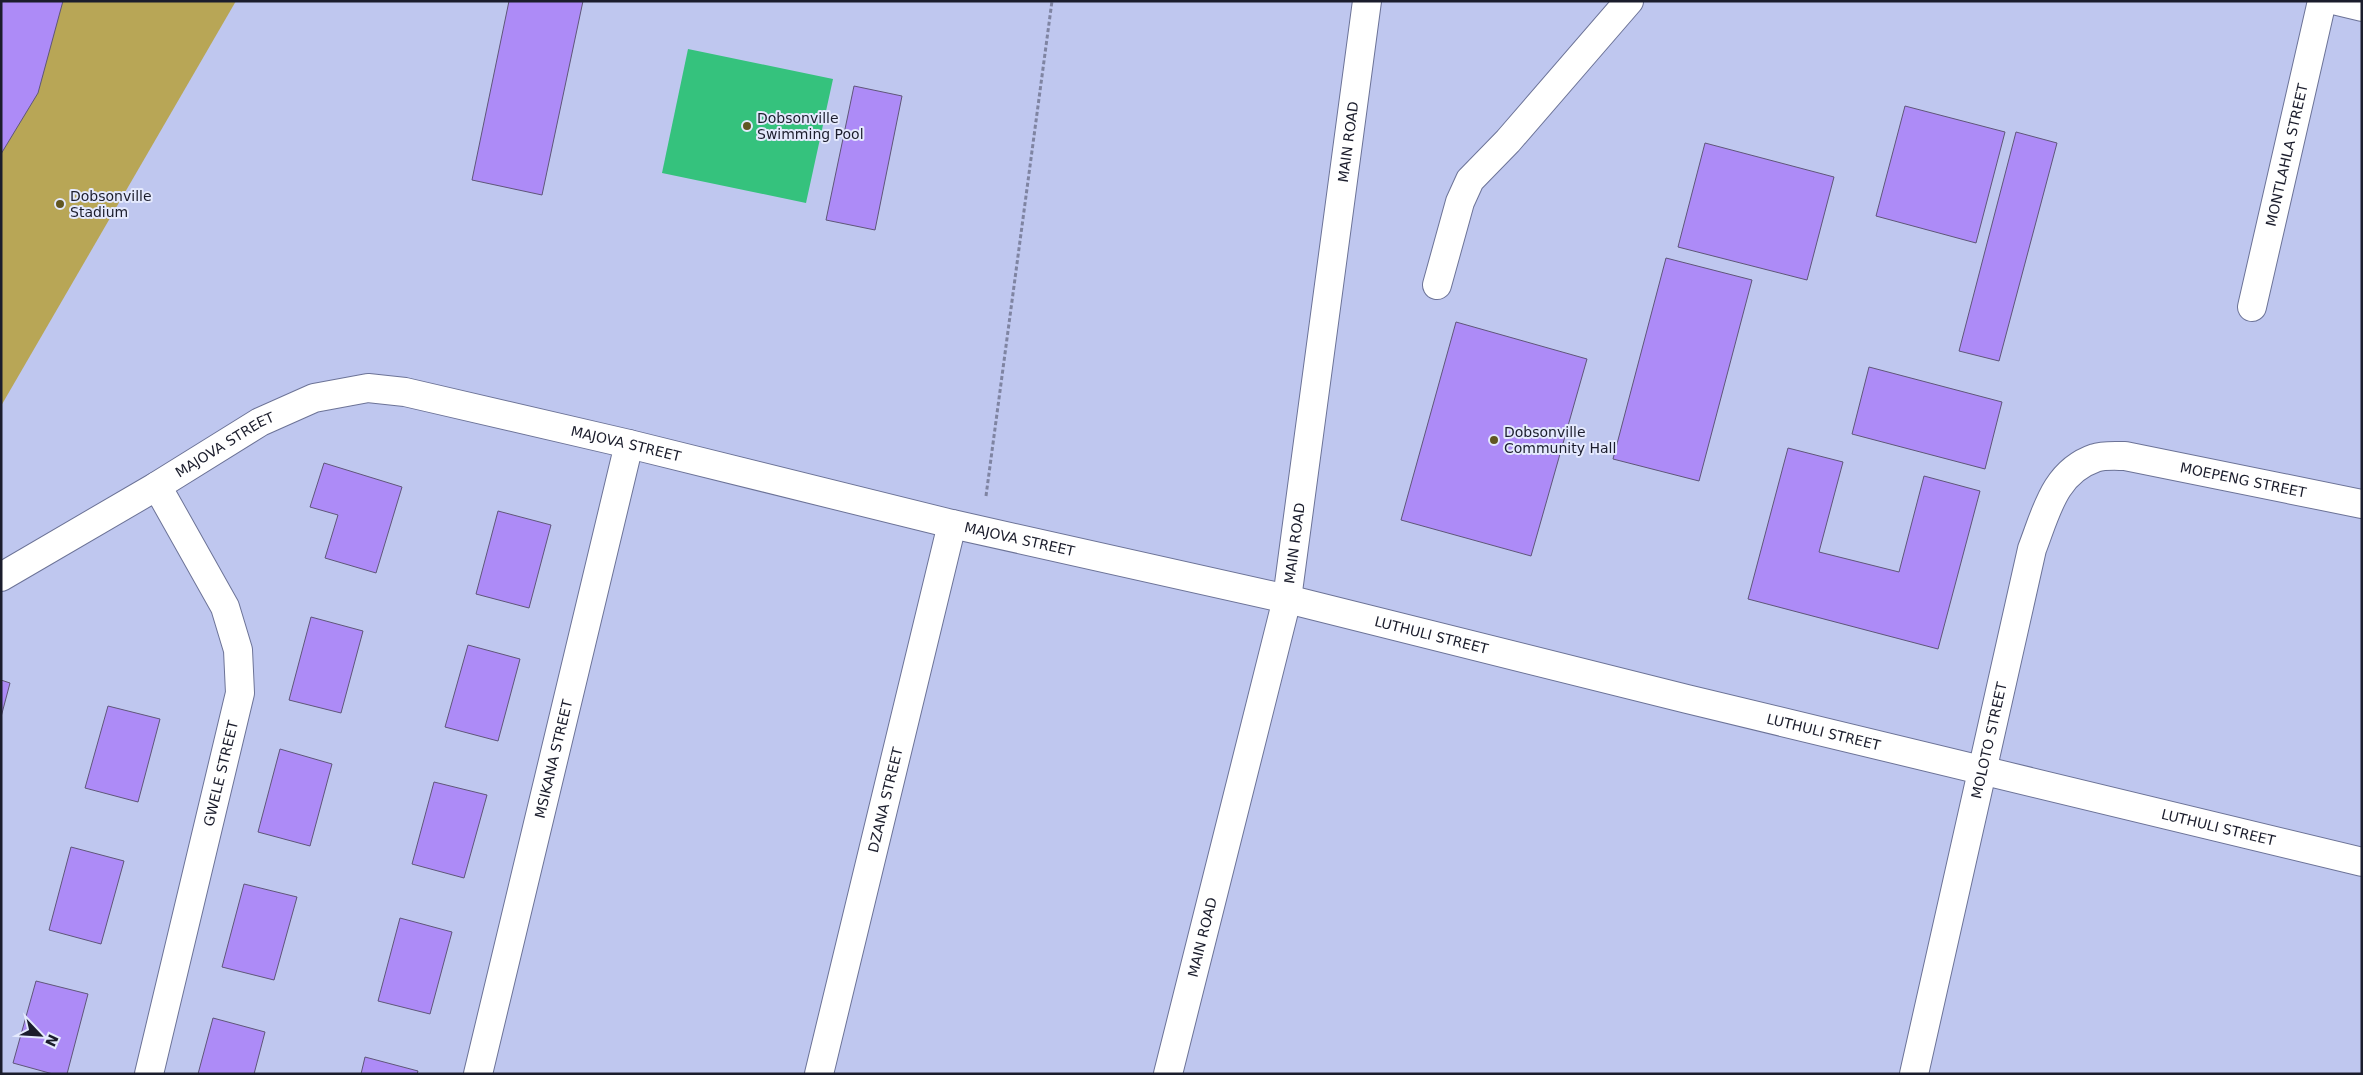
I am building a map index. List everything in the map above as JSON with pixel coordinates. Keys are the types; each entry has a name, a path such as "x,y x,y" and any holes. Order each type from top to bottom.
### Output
{"street":[{"name":"MAIN ROAD","path":"1168,1074 1287,599 1367,1"},
{"path":"1437,285 1460,202 1470,180 1508,142 1629,1"},
{"name":"MONTLAHLA STREET","path":"2252,307 2322,1"},
{"path":"2337,1 2362,7"},
{"name":"MAJOVA STREET","path":"1,577 157,486 260,422 314,398 368,388 405,392 629,444 952,524 1287,599"},
{"name":"MSIKANA STREET","path":"478,1074 629,444"},
{"name":"MOEPENG STREET","path":"2125,456 2362,504"},
{"name":"MOLOTO STREET","path":"1914,1074 2032,549 2054,491 2073,469 2096,457 2125,456"},
{"name":"GWELE STREET","path":"149,1074 240,693 238,650 225,607 157,486"},
{"name":"DZANA STREET","path":"819,1074 952,524"},
{"name":"LUTHULI STREET","path":"1287,599 1983,771 2362,862"}],"path":[{"path":"982,531 1052,1"}],"shaded area":[{"name":"Dobsonville Stadium","path":"1,1 236,1 1,406"},
{"name":"Dobsonville Swimming Pool","path":"688,49 833,79 806,203 662,173"}],"building":[{"path":"1,1 63,1 38,93 1,154"},
{"path":"509,1 583,1 542,195 472,180"},
{"path":"854,86 902,96 875,230 826,220"},
{"path":"1905,106 2005,132 1976,243 1876,216"},
{"path":"2016,132 2057,143 1999,361 1959,351"},
{"path":"1705,143 1834,177 1807,280 1678,247"},
{"path":"1666,258 1752,280 1699,481 1613,459"},
{"name":"Dobsonville Community Hall","path":"1456,322 1587,359 1531,556 1401,520"},
{"path":"1869,367 2002,402 1985,469 1852,434"},
{"path":"1788,448 1843,462 1819,552 1899,572 1924,476 1980,491 1938,649 1748,599"},
{"path":"324,463 402,487 376,573 325,558 338,515 310,507"},
{"path":"498,511 551,525 529,608 476,594"},
{"path":"311,617 363,631 341,713 289,700"},
{"path":"468,645 520,659 498,741 445,727"},
{"path":"1,680 10,683 1,717"},
{"path":"108,706 160,719 138,802 85,788"},
{"path":"280,749 332,764 310,846 258,832"},
{"path":"434,782 487,795 464,878 412,864"},
{"path":"71,847 124,861 101,944 49,930"},
{"path":"244,884 297,897 274,980 222,967"},
{"path":"400,918 452,932 430,1014 378,1001"},
{"path":"36,981 88,994 67,1074 53,1074 13,1063"},
{"path":"213,1018 265,1032 254,1074 198,1074"},
{"path":"365,1057 418,1071 417,1074 361,1074"}],"place":[{"name":"Dobsonville Swimming Pool","path":"747,126"},
{"name":"Dobsonville Stadium","path":"60,204"},
{"name":"Dobsonville Community Hall","path":"1494,440"}]}
